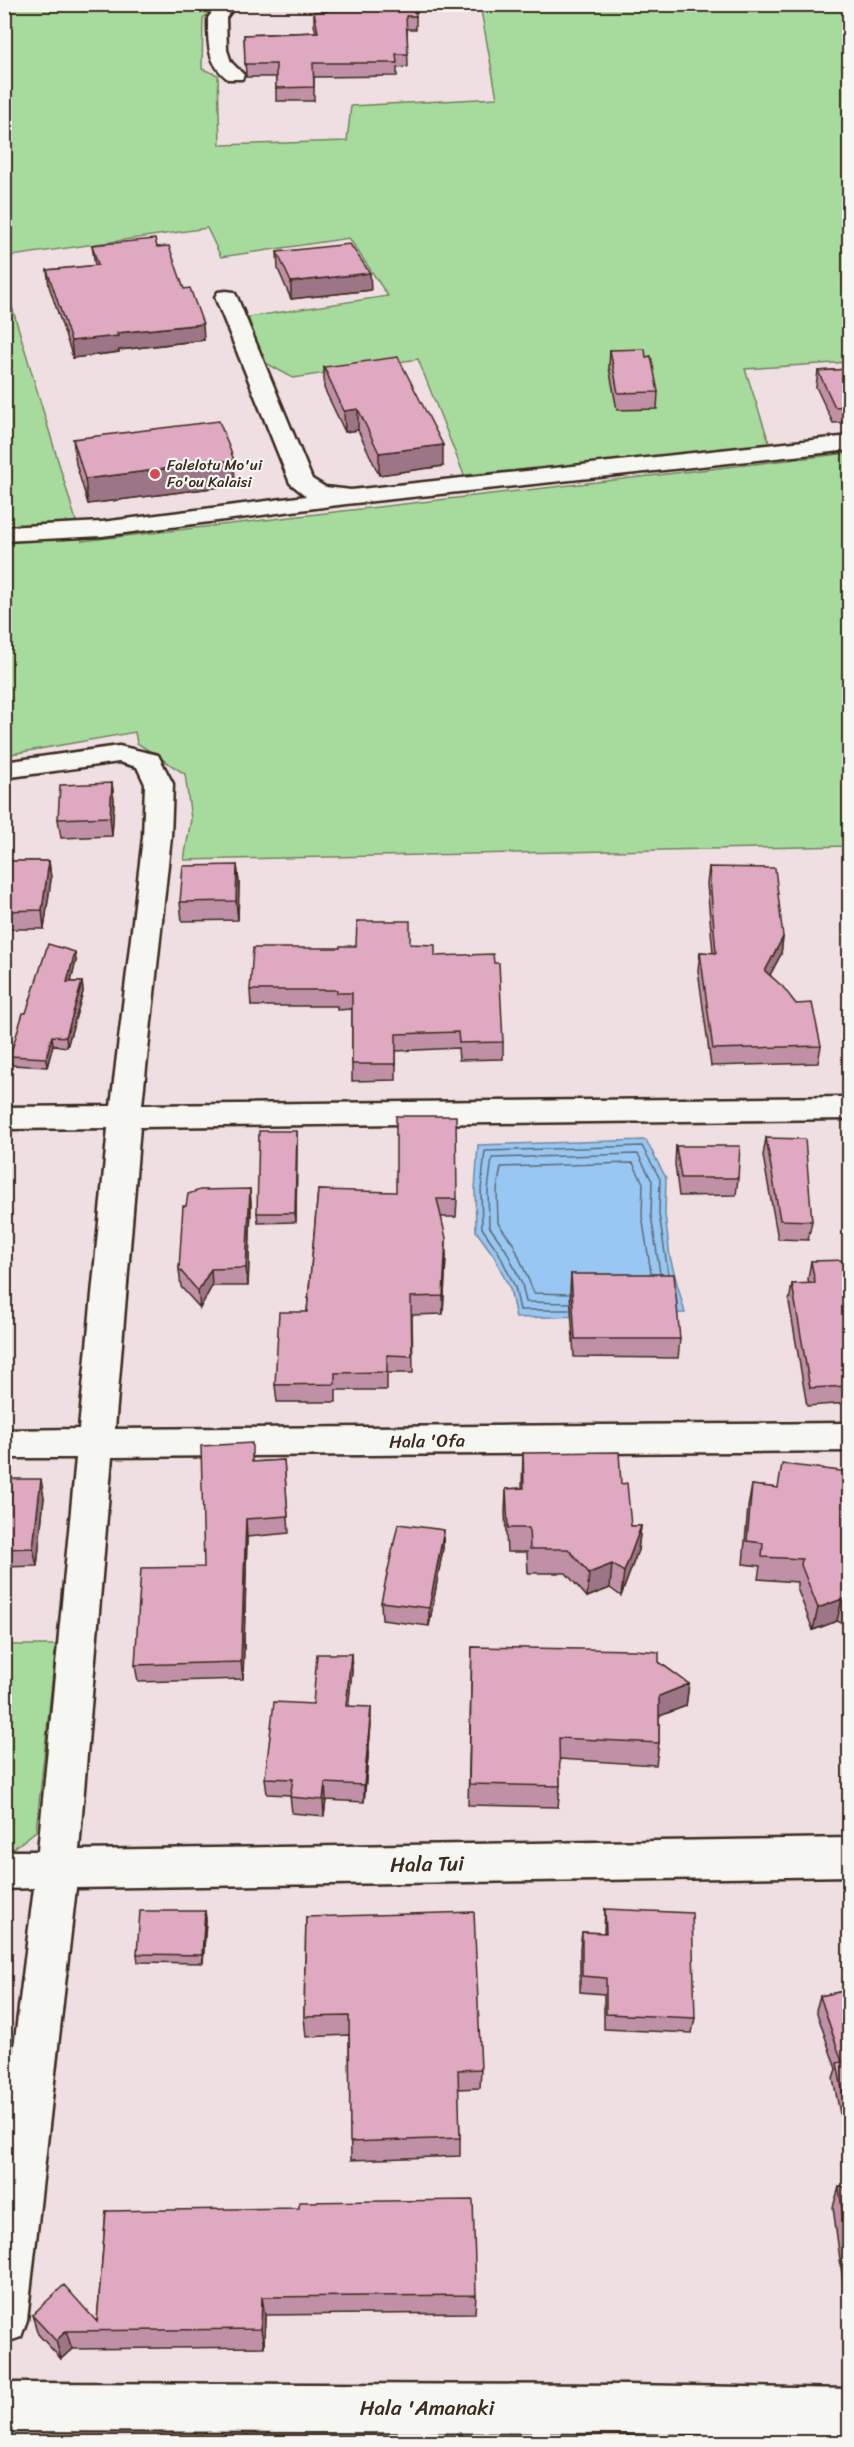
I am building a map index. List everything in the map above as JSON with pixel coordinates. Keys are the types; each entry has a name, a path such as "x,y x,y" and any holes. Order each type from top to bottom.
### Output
{"street":[{"path":"228,4 217,18 219,58 223,68 235,75"},
{"path":"226,297 302,483 319,494 351,497"},
{"path":"4,534 102,529 351,497 849,443"},
{"path":"4,770 119,754 148,761 159,784 157,837 125,1117 94,1444 57,1870 4,2320"},
{"path":"4,1118 849,1108"},
{"name":"Hala 'Ofa","path":"4,1444 849,1437"},
{"name":"Hala Tui","path":"4,1870 849,1857"},
{"name":"Hala 'Amanaki","path":"4,2407 627,2409 849,2413"}],"green space":[{"path":"4,5 217,5 203,18 202,69 218,75 220,145 347,141 351,106 497,98 480,5 849,5 849,362 745,369 771,448 464,475 418,359 293,378 264,362 248,317 388,296 349,238 221,257 207,228 5,257"},
{"path":"4,280 82,541 849,453 849,846 184,860 191,819 185,774 137,743 135,732 5,755"},
{"path":"4,1645 56,1645 36,1831 9,1852 4,1852"}],"water":[{"path":"646,1140 666,1178 665,1214 670,1257 685,1313 516,1318 510,1289 494,1256 476,1231 475,1190 478,1145"}],"building":[{"path":"329,4 415,4 416,16 406,16 408,54 396,54 397,63 313,63 314,87 276,88 276,64 245,64 244,35 318,32 314,12 328,11"},
{"path":"155,239 157,247 169,246 184,289 190,288 203,324 117,333 118,336 71,341 47,270 98,265 92,245"},
{"path":"350,244 370,273 291,282 277,252"},
{"path":"645,349 646,357 651,356 658,392 618,393 610,350"},
{"path":"398,357 443,445 379,453 358,409 344,411 324,367"},
{"path":"849,369 849,406 835,407 818,371"},
{"path":"219,421 234,460 85,479 73,439"},
{"path":"112,783 110,817 58,819 60,785"},
{"path":"4,861 49,861 42,910 4,911"},
{"path":"237,865 236,901 180,902 183,866"},
{"path":"709,867 775,868 783,937 765,971 783,987 796,1004 812,1003 821,1046 713,1049 700,952 716,953"},
{"path":"357,921 410,921 410,944 435,945 435,956 493,954 494,963 499,963 503,1042 459,1043 458,1032 396,1034 396,1064 352,1064 352,993 337,993 337,990 250,990 253,948 356,946"},
{"path":"48,944 75,952 67,982 82,982 66,1037 52,1036 46,1058 10,1056 23,1013 26,1013"},
{"path":"396,1116 456,1116 457,1199 437,1199 446,1238 443,1296 411,1297 412,1356 387,1355 387,1372 335,1373 335,1384 275,1385 279,1312 307,1312 318,1190 396,1192"},
{"path":"259,1131 297,1131 295,1213 257,1213"},
{"path":"766,1138 805,1139 812,1221 780,1220"},
{"path":"676,1146 740,1146 738,1178 681,1178"},
{"path":"250,1189 246,1268 211,1269 198,1291 179,1269 183,1206 186,1206 188,1194 200,1190"},
{"path":"847,1260 849,1335 844,1343 849,1342 849,1386 810,1388 792,1284 815,1283 811,1261"},
{"path":"571,1274 674,1274 680,1339 575,1339"},
{"path":"252,1443 252,1462 284,1460 288,1516 246,1519 241,1662 135,1665 141,1568 204,1567 201,1446"},
{"path":"619,1452 621,1484 627,1483 631,1526 641,1526 624,1572 612,1564 589,1573 568,1549 530,1549 529,1528 508,1528 506,1489 524,1488 523,1453"},
{"path":"782,1464 849,1472 849,1601 842,1599 818,1608 801,1565 802,1559 762,1557 763,1543 747,1541 752,1485 778,1488"},
{"path":"4,1479 41,1479 33,1548 4,1549"},
{"path":"398,1524 444,1530 429,1608 381,1602"},
{"path":"472,1647 659,1652 659,1662 689,1684 659,1696 659,1743 559,1738 560,1786 469,1784"},
{"path":"317,1654 351,1654 346,1706 371,1707 364,1785 325,1783 323,1800 290,1797 293,1779 265,1778 274,1702 313,1704"},
{"path":"605,1909 692,1913 695,2018 606,2014 606,1978 582,1976 582,1932 606,1933"},
{"path":"140,1911 205,1911 202,1955 137,1954"},
{"path":"474,1912 481,2069 458,2070 460,2138 350,2142 349,2016 304,2017 306,1917"},
{"path":"849,1990 849,2109 846,2110 837,2063 842,2062 820,1996"},
{"path":"839,2187 849,2187 849,2262"},
{"path":"473,2200 476,2295 262,2297 261,2329 66,2331 56,2341 32,2315 64,2285 97,2322 106,2211 299,2208 299,2202"}],"place":[{"name":"Falelotu Mo'ui Fo'ou Kalaisi","path":"155,474"}]}
